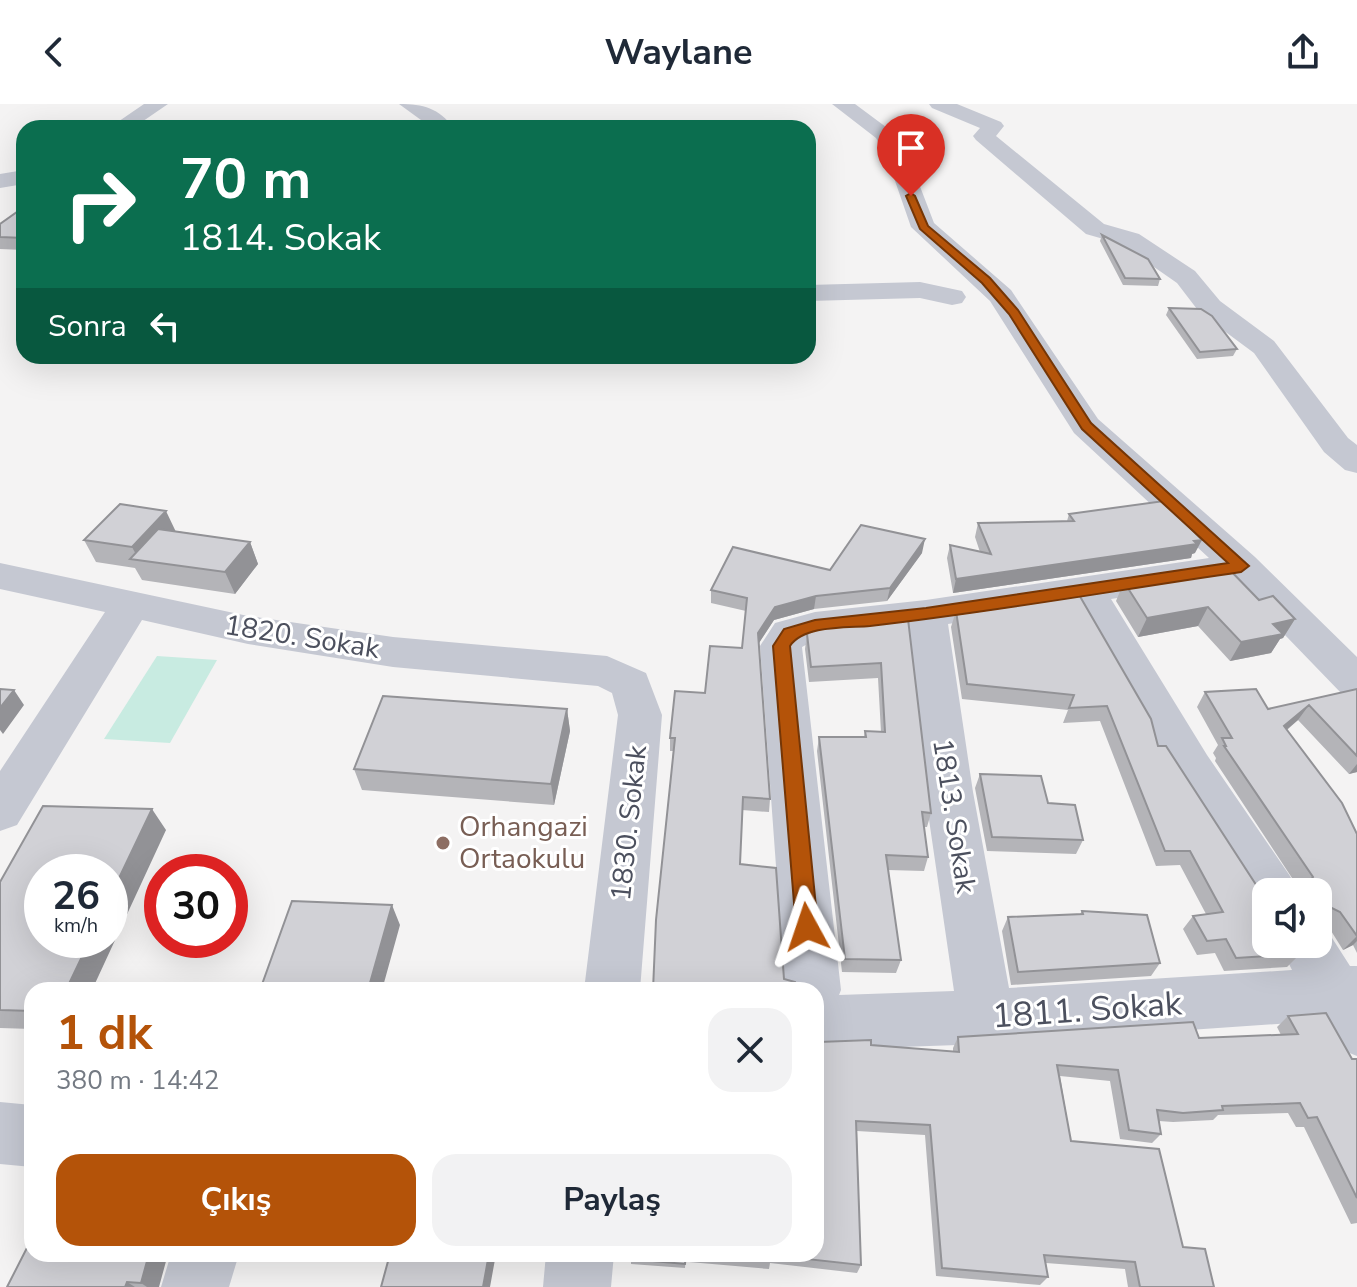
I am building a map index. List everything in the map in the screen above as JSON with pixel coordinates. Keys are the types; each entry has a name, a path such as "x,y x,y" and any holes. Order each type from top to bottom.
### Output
{"street":[{"path":"132,120 158,104"},
{"path":"409,104 435,120"},
{"path":"842,104 882,133 906,179 915,213 923,227 1001,296 1086,426 1241,566 1357,683"},
{"path":"939,104 994,126 983,136 1095,229 1130,239 1186,277 1210,307 1264,347 1336,445 1357,463"},
{"path":"816,293 920,290 952,297"},
{"path":"812,982 781,646 790,633 815,626 926,614 1241,566"},
{"name":"1820. Sokak","path":"0,576 248,630 393,652 607,671"},
{"path":"1086,590 1190,768 1263,878"},
{"path":"0,811 132,603"},
{"name":"1813. Sokak","path":"926,614 949,792 986,1017"},
{"name":"1830. Sokak","path":"607,671 631,684 640,715 613,982"},
{"path":"1316,958 1351,1004"},
{"name":"1811. Sokak","path":"824,1023 1351,1004"},
{"path":"0,1133 24,1135"},
{"path":"195,1287 203,1262"},
{"path":"577,1287 579,1262"}],"green space":[{"path":"157,656 217,660 170,743 104,739"}],"building":[{"path":"16,213 16,238 0,237 0,224"},
{"path":"1102,235 1148,259 1160,279 1125,278"},
{"path":"1169,308 1201,309 1212,316 1237,349 1200,352"},
{"path":"1164,501 1202,540 1194,541 1197,544 956,579 950,545 991,554 978,523 1074,521 1069,514"},
{"path":"120,504 166,511 132,547 84,540"},
{"path":"861,525 925,539 890,588 816,596 775,607 758,633 770,799 743,797 740,864 776,868 784,979 795,982 653,982 656,920 675,738 670,738 675,691 705,693 710,646 742,648 747,598 711,590 733,547 830,570"},
{"path":"158,529 250,542 225,572 130,559"},
{"path":"1226,566 1259,600 1273,596 1295,619 1273,624 1283,634 1241,642 1208,607 1147,618 1124,582"},
{"path":"1078,593 1151,719 1158,746 1166,746 1252,879 1252,957 1236,958 1226,939 1207,941 1193,916 1223,912 1190,851 1165,851 1107,706 1069,708 1074,695 967,684 956,611"},
{"path":"908,619 931,813 922,812 928,857 886,855 901,960 845,959 819,737 866,737 865,731 885,732 881,663 811,667 807,634 818,628"},
{"path":"0,689 14,690 0,708"},
{"path":"1256,689 1268,709 1357,689 1357,756 1309,705 1284,726 1342,803 1357,834 1357,936 1340,912 1332,908 1332,878 1312,878 1224,746 1222,738 1232,738 1205,692"},
{"path":"383,696 567,709 551,784 354,769"},
{"path":"980,774 1041,776 1048,803 1075,805 1083,840 992,837"},
{"path":"43,806 152,809 128,859 128,854 24,854 24,958 81,958 70,982 24,982 24,1011 0,1010 0,882"},
{"path":"292,901 392,905 370,982 263,982"},
{"path":"1082,911 1147,915 1160,963 1018,972 1008,917 1083,914"},
{"path":"1326,1013 1352,1059 1357,1059 1357,1198 1317,1117 1308,1118 1300,1103 1222,1106 1223,1110 1183,1113 1157,1110 1161,1134 1129,1130 1118,1070 1057,1065 1071,1141 1159,1149 1183,1247 1205,1249 1214,1287 1140,1287 1135,1262 1044,1255 1048,1277 942,1268 930,1125 856,1121 861,1265 824,1261 824,1042 871,1040 871,1045 959,1052 958,1037 1193,1022 1199,1038 1298,1034 1288,1016"},
{"path":"24,1254 24,1262 147,1262 141,1283 127,1282 125,1287 7,1287"},
{"path":"388,1262 488,1262 483,1287 381,1287"}],"place":[{"name":"Orhangazi Ortaokulu","path":"443,843"}],"route":[{"path":"807,927 781,646 790,633 815,626 926,614 1241,566 1086,426 1014,313 986,281 923,227 915,213 911,196"}]}
